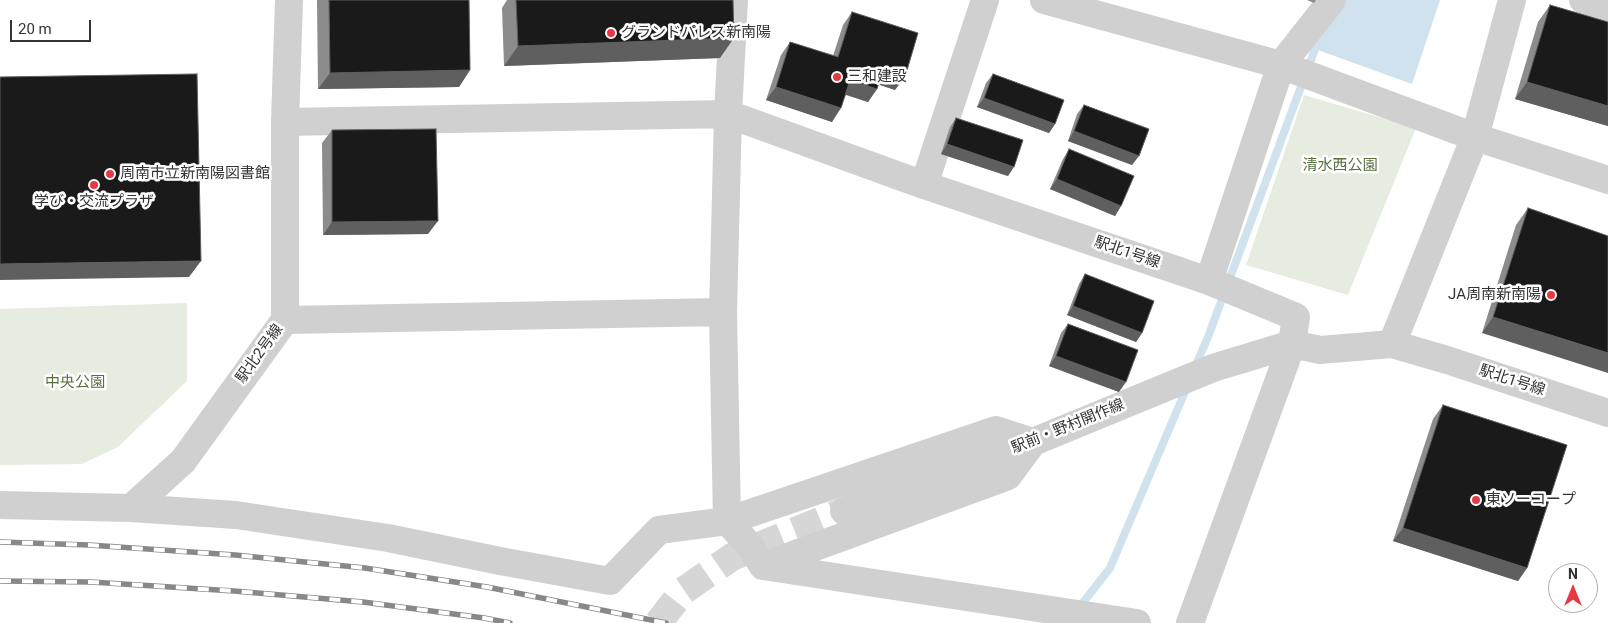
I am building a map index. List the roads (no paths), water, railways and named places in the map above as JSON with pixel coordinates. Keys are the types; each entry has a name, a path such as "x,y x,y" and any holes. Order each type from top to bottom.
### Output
{"street":[{"name":"駅北2号線","path":"131,508 183,461 285,320 285,122 289,0"},
{"path":"734,0 728,114 723,312 727,521 750,546 763,566 1137,623"},
{"path":"924,185 985,0"},
{"path":"1044,0 1281,65 1475,137 1608,180"},
{"path":"1209,280 1281,65 1332,0"},
{"path":"1392,344 1475,137 1512,0"},
{"path":"1583,0 1608,7"},
{"path":"285,122 728,114"},
{"name":"駅北1号線","path":"728,114 924,185 1209,280 1296,317 1292,344 1320,350 1392,344 1608,413"},
{"path":"285,320 723,312"},
{"path":"1190,623 1292,344"},
{"name":"駅前・野村開作線","path":"844,511 1033,442 1213,368 1292,344"},
{"path":"0,506 131,508 236,515 388,538 610,581 659,530 727,521 996,430 1033,442 1008,476 763,566"}],"water":[{"path":"1351,0 1440,0 1412,84 1315,49"}],"waterway":[{"path":"1195,367 1208,337 1315,49 1351,0"},
{"path":"1078,609 1110,568 1187,387"}],"tunnel":[{"path":"658,623 683,591 732,557 844,511"}],"railway":[{"path":"0,542 89,545 235,555 365,568 487,587 666,623"},
{"path":"0,581 91,582 234,591 363,602 510,623"}],"place":[{"name":"グランドパレス新南陽","path":"611,33"},
{"name":"三和建設","path":"837,77"},
{"name":"周南市立新南陽図書館","path":"110,174"},
{"name":"学び・交流プラザ","path":"94,185"},
{"name":"JA周南新南陽","path":"1551,295"},
{"name":"東ソーコープ","path":"1476,500"}],"park label":[{"name":"清水西公園","path":"1340,166"},
{"name":"中央公園","path":"75,383"}]}
